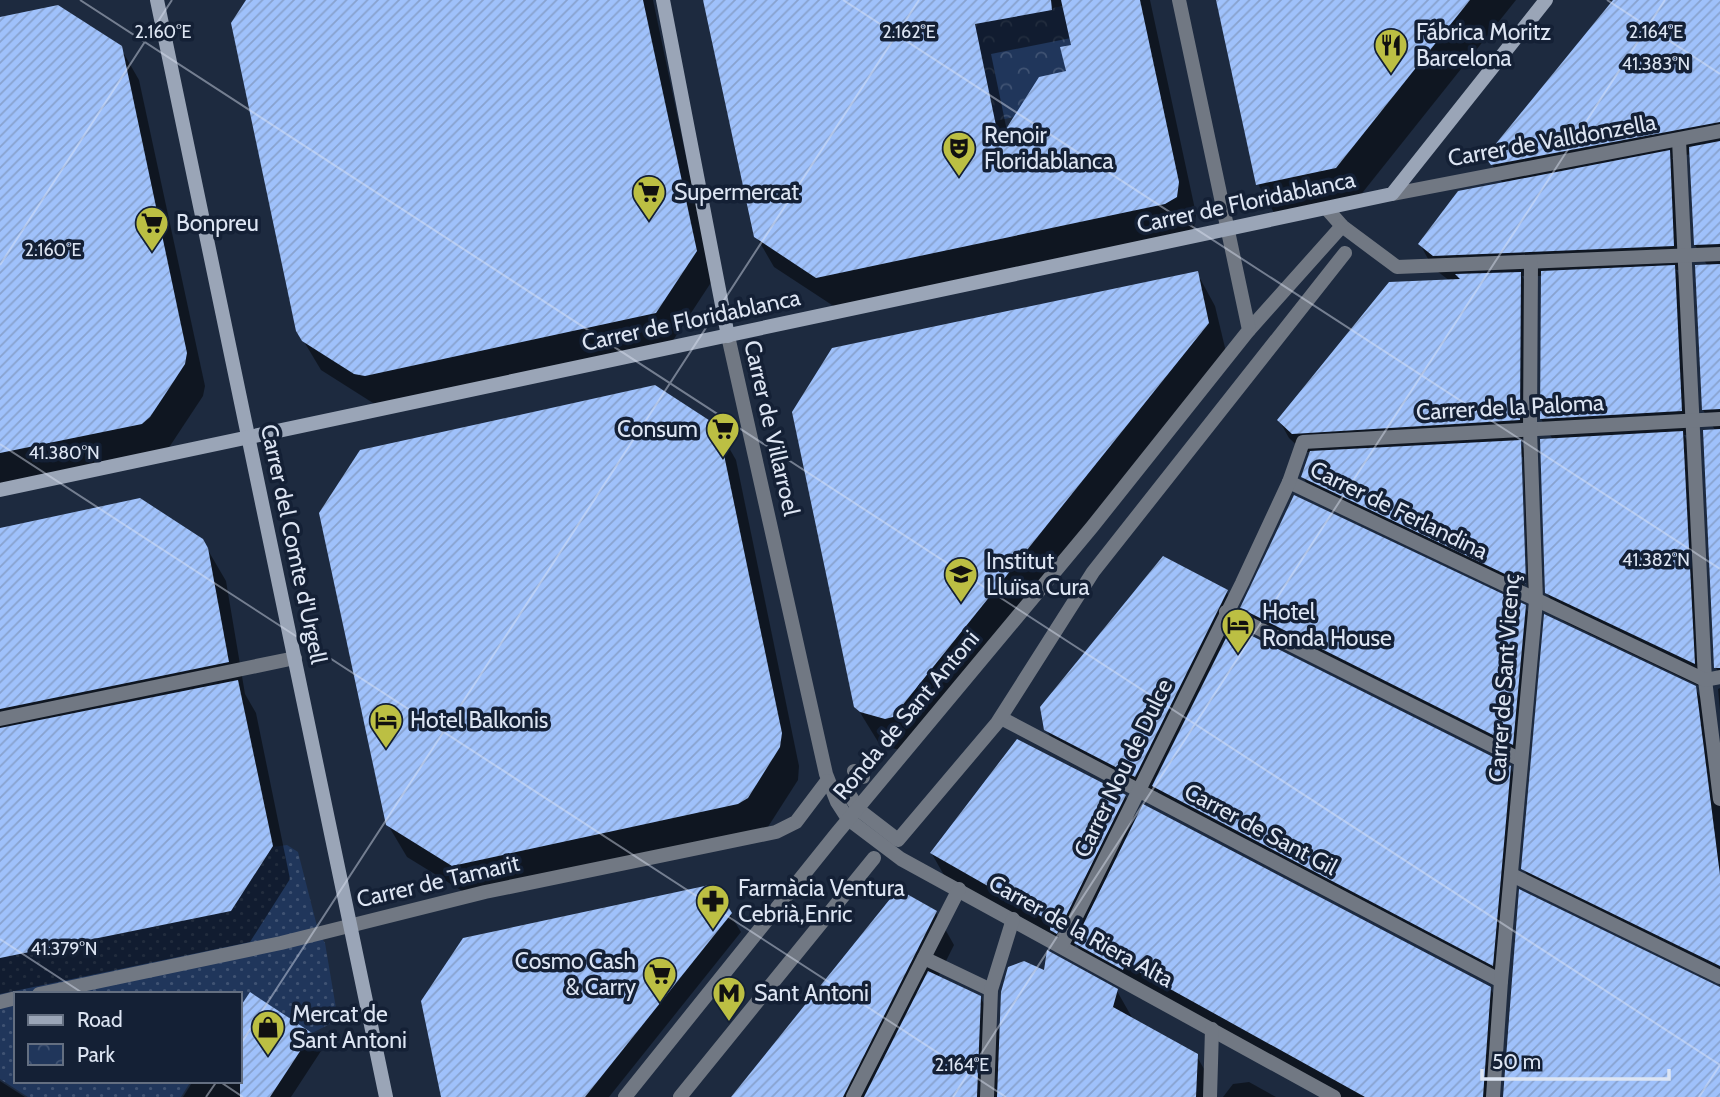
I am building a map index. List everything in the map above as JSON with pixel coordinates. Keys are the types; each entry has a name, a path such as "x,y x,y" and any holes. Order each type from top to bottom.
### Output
{"street":[{"name":"Carrer del Comte d'Urgell","path":"157,0 386,1097"},
{"name":"Carrer de Villarroel","path":"663,0 728,335 827,781"},
{"path":"1179,0 1249,330"},
{"path":"1392,194 1546,0"},
{"name":"Carrer de Valldonzella","path":"1392,194 1720,131"},
{"path":"1679,140 1691,420 1713,678 1720,799"},
{"name":"Carrer de Floridablanca","path":"0,490 1392,194"},
{"path":"1327,209 1342,226 1397,267 1720,254"},
{"name":"Ronda de Sant Antoni","path":"625,1097 1249,330 1342,226"},
{"path":"846,789 854,814 898,840 1001,718 1093,572 1345,253"},
{"name":"Carrer de Sant Vicenç","path":"1493,1097 1500,981 1536,601 1530,429 1531,262"},
{"name":"Carrer de la Paloma","path":"1303,442 1720,419"},
{"name":"Carrer Nou de Dulce","path":"1062,945 1289,482 1303,442"},
{"name":"Carrer de Ferlandina","path":"1289,482 1536,601 1713,678"},
{"path":"1226,612 1521,760"},
{"path":"0,719 295,658"},
{"name":"Carrer de Sant Gil","path":"1001,718 1500,981"},
{"name":"Carrer de la Riera Alta","path":"827,781 854,814 901,859 1062,945 1334,1097"},
{"name":"Carrer de Tamarit","path":"48,992 281,943 485,892 776,832 796,822 827,781"},
{"path":"680,1097 874,858"},
{"path":"1512,875 1720,977"},
{"path":"853,1097 959,889"},
{"path":"987,1097 991,990 1013,919"},
{"path":"924,958 991,990"},
{"path":"1210,1097 1212,1029"}],"green space":[{"path":"1063,6 1071,45 1061,48 1066,71 1014,117 995,121 975,24"},
{"path":"287,845 298,852 319,934 325,943 338,1020 312,1033 250,992 242,1004 242,992 14,992 14,1083 190,1083 181,1097 28,1097 0,1079 0,958 231,911 273,847"}],"building":[{"path":"246,0 643,0 697,251 656,313 365,376 354,374 302,341 296,331 231,23"},
{"path":"703,0 1051,0 1052,10 975,24 999,140 1039,77 1066,71 1060,47 1071,45 1061,0 1140,0 1179,182 1177,197 1165,204 816,278 754,237"},
{"path":"1216,0 1470,0 1336,168 1256,185"},
{"path":"1613,0 1720,0 1720,122 1491,165 1485,157"},
{"path":"58,5 122,46 187,353 185,364 150,417 142,424 0,453 0,17"},
{"path":"1720,141 1720,244 1694,245 1689,147"},
{"path":"1670,150 1674,246 1433,256 1418,244 1458,191"},
{"path":"1720,264 1720,409 1702,410 1695,265"},
{"path":"1675,265 1682,411 1540,419 1541,271"},
{"path":"1198,271 1209,323 893,717 885,719 860,712 854,707 792,412 832,348"},
{"path":"1521,272 1520,420 1292,434 1277,420 1389,282 1460,279 1455,274"},
{"path":"655,385 718,426 782,733 780,747 748,798 738,804 452,866 386,825 319,513 360,450"},
{"path":"1720,429 1720,668 1714,668 1703,430"},
{"path":"1683,431 1695,664 1545,593 1540,439"},
{"path":"1521,440 1526,584 1301,477 1310,451"},
{"path":"1294,495 1526,605 1513,745 1240,608"},
{"path":"140,498 203,539 208,548 229,662 0,709 0,528"},
{"path":"1163,556 1228,590 1135,777 1044,730 1040,707"},
{"path":"1544,614 1696,686 1720,875 1720,966 1521,869"},
{"path":"1232,626 1511,766 1493,966 1152,786"},
{"path":"238,680 273,846 231,911 0,958 0,728"},
{"path":"1017,739 1126,795 1057,934 1050,930 1051,922 930,853"},
{"path":"1143,804 1491,987 1483,1097 1365,1097 1125,964 1123,970 1074,943"},
{"path":"714,884 732,913 585,1097 441,1097 421,1001 463,938"},
{"path":"898,889 937,911 843,1097 731,1097"},
{"path":"1519,889 1720,987 1720,1097 1503,1097"},
{"path":"1047,950 1118,989 1113,1007 1198,1054 1196,1097 997,1097 1001,992 1008,967 1024,961 1044,970"},
{"path":"928,971 981,996 977,1097 864,1097"},
{"name":"Mercat de Sant Antoni","path":"250,992 312,1033 270,1097 240,1097 242,1004"}],"place":[{"name":"Fábrica Moritz Barcelona","path":"1391,75"},
{"name":"Renoir Floridablanca","path":"959,178"},
{"name":"Supermercat","path":"649,222"},
{"name":"Bonpreu","path":"152,253"},
{"name":"Consum","path":"723,459"},
{"name":"Institut Lluïsa Cura","path":"961,604"},
{"name":"Hotel Ronda House","path":"1238,655"},
{"name":"Hotel Balkonis","path":"386,750"},
{"name":"Farmàcia Ventura Cebrià,Enric","path":"713,931"},
{"name":"Cosmo Cash & Carry","path":"660,1004"},
{"name":"Sant Antoni","path":"729,1023"},
{"name":"Mercat de Sant Antoni","path":"268,1057"}]}
